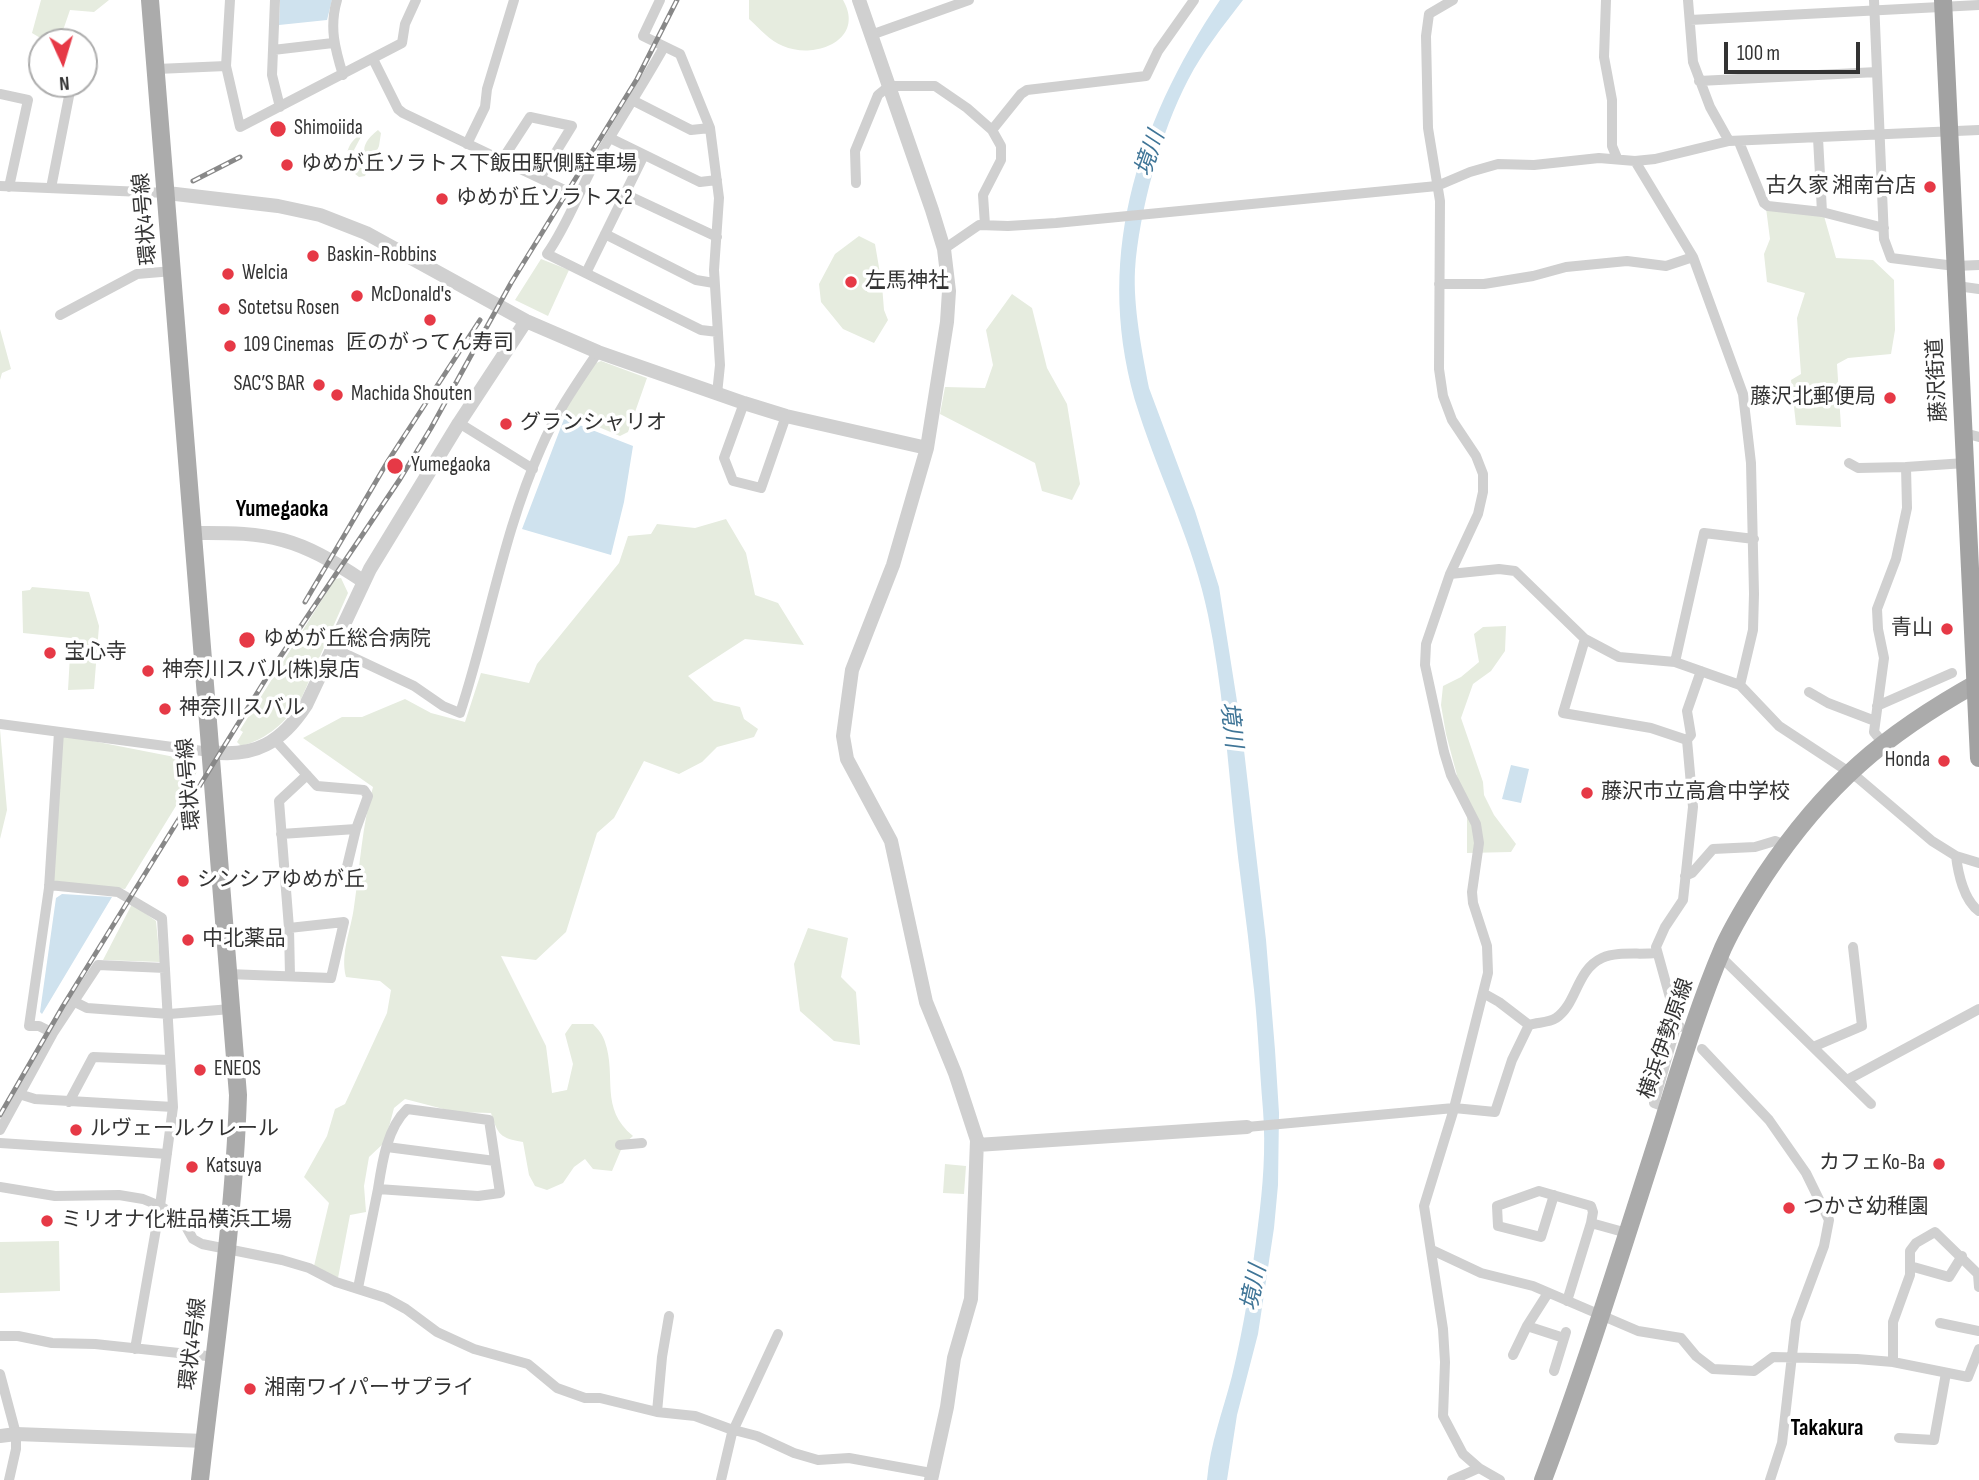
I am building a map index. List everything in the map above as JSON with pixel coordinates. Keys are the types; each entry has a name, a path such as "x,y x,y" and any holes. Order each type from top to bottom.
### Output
{"highway":[{"name":"藤沢街道","path":"1943,3 1955,266 1971,435 1965,463 1979,758"}],"main road":[{"name":"環状4号線","path":"150,0 238,1095 236,1160 228,1250 200,1480"},
{"name":"横浜伊勢原線","path":"1543,1480 1602,1317 1703,999 1742,911 1784,845 1848,772 1883,743 1977,679"}],"street":[{"path":"230,0 226,66 240,127 402,43 405,24 416,0"},
{"path":"275,0 272,75 280,107"},
{"path":"337,0 332,23 333,43 343,75"},
{"path":"467,144 485,107 487,89 514,0"},
{"path":"660,0 643,36 680,54 710,128 719,214 714,283 720,365 717,394"},
{"path":"0,1187 55,1196 126,1196 160,1206 180,1219 195,1241 209,1247 282,1260 386,1298 452,1340 528,1364 557,1388 585,1398 600,1398 657,1412 695,1416 818,1460 849,1458 931,1476 947,1407 954,1358 971,1299 977,1145 955,1073 926,1002 891,841 843,747 852,670 893,565 927,448 949,306 948,279 944,249 859,0"},
{"path":"871,35 969,0"},
{"path":"992,130 1027,90 1146,76 1158,51 1194,0"},
{"path":"1453,0 1429,14 1426,36 1428,128 1441,214 1439,369 1443,396 1452,420 1476,456 1483,474 1483,483 1478,514 1450,574 1426,644 1425,665 1451,775 1476,824 1479,843 1472,892 1489,958 1483,993 1454,1108 1424,1206 1445,1362 1443,1416 1463,1454 1479,1468 1500,1480"},
{"path":"1606,0 1604,57 1612,100 1611,135 1617,158"},
{"path":"1688,0 1693,62 1699,81 1710,107 1734,142 1764,203 1769,206 1822,212 1884,228"},
{"path":"1690,20 1874,5 1979,5"},
{"path":"1874,5 1884,239 1891,258 1955,266 1979,264"},
{"path":"273,50 333,43"},
{"path":"664,47 577,197 565,229 547,254 701,330 718,332"},
{"path":"373,59 403,113 577,197"},
{"path":"157,68 226,66"},
{"path":"1699,81 1877,72"},
{"path":"856,183 855,151 878,94 889,86 935,86 967,108 992,130 1001,146 1001,160 983,195 985,225"},
{"path":"0,94 27,100 4,186 167,194 278,206 336,220 385,243 526,321 598,352 786,416 927,448"},
{"path":"51,188 69,98"},
{"path":"634,101 691,130 710,128"},
{"path":"502,160 530,117 572,126 540,178"},
{"path":"944,249 972,229 985,225 1056,223 1437,186 1491,166 1617,158 1635,161 1678,155 1734,142 1979,130"},
{"path":"610,138 700,181 717,180"},
{"path":"1818,138 1822,212"},
{"path":"586,273 644,155"},
{"path":"1635,161 1693,257 1743,394 1751,463 1754,539 1752,630 1740,685"},
{"path":"625,194 717,237"},
{"path":"605,234 696,280 714,283"},
{"path":"1439,284 1484,284 1533,276 1566,267 1627,261 1665,266 1693,257"},
{"path":"60,315 136,274 173,271"},
{"path":"1957,286 1979,289"},
{"path":"0,724 228,754 244,753 275,740 297,719 306,705 363,581 459,423 526,321"},
{"path":"333,648 414,686 443,706 460,713 477,659 503,556 533,468 560,410 598,352"},
{"path":"744,403 724,458 733,481 761,488 786,416"},
{"path":"459,423 533,468"},
{"path":"1849,463 1858,468 1965,463"},
{"path":"1883,743 1874,732 1884,658 1877,609 1896,559 1907,508 1906,467"},
{"path":"193,533 243,532 282,538 325,556 363,581"},
{"path":"1675,662 1704,533 1754,539"},
{"path":"1450,574 1499,569 1515,571 1585,639 1619,657 1675,662 1740,685 1779,726 1848,772 1931,841 1955,856 1979,863"},
{"path":"1585,639 1563,713 1651,728 1687,740"},
{"path":"1668,1108 1654,1103 1679,1025 1656,947 1665,927 1683,900 1693,807 1687,740 1691,735 1687,711 1701,671"},
{"path":"1877,706 1952,673"},
{"path":"1809,692 1828,703 1875,722"},
{"path":"53,1034 39,1026 29,1026 50,886 59,732"},
{"path":"275,740 317,786 364,790 368,796 356,829 345,875 285,880"},
{"path":"290,976 279,801 307,775"},
{"path":"281,834 356,829"},
{"path":"1685,876 1692,873 1713,849 1755,847 1775,841 1784,845"},
{"path":"1955,856 1959,874 1973,907 1979,911"},
{"path":"50,886 118,892 162,918 173,1107 160,1206 135,1349"},
{"path":"228,974 331,978 344,922 289,928"},
{"path":"1813,1047 1862,1026 1853,947"},
{"path":"1483,993 1529,1025 1547,1022 1558,1016 1588,968 1602,958 1657,953"},
{"path":"1720,956 1871,1104"},
{"path":"0,1130 53,1034 98,965 164,968"},
{"path":"75,1002 87,1008 169,1014 231,1009"},
{"path":"1847,1080 1979,1009"},
{"path":"977,1145 1454,1108 1495,1112 1512,1060 1529,1025"},
{"path":"1702,1049 1769,1121 1806,1173 1829,1220 1824,1246 1796,1321 1783,1443 1770,1480"},
{"path":"69,1102 93,1057 170,1060"},
{"path":"19,1094 35,1099 69,1102 173,1107"},
{"path":"358,1288 378,1189 387,1147 400,1116 407,1109 489,1121 500,1193 478,1196 378,1189"},
{"path":"0,1143 167,1154"},
{"path":"620,1145 642,1143"},
{"path":"387,1147 495,1161"},
{"path":"1555,1195 1541,1237 1498,1226 1497,1206 1539,1191 1555,1195 1591,1206 1591,1223 1567,1301"},
{"path":"1591,1223 1627,1233"},
{"path":"1893,1362 1893,1322 1910,1275 1910,1251 1916,1243 1935,1232 1978,1274 1979,1287"},
{"path":"1432,1251 1481,1273 1548,1293 1638,1331 1681,1338 1696,1356 1713,1368 1754,1371 1773,1357 1857,1359 1893,1362 1974,1378 1979,1349"},
{"path":"1910,1266 1949,1277 1962,1256"},
{"path":"1513,1355 1548,1293"},
{"path":"657,1412 669,1316"},
{"path":"1940,1322 1979,1331"},
{"path":"1527,1326 1565,1335 1554,1371"},
{"path":"721,1480 734,1430 778,1334"},
{"path":"0,1336 18,1336 52,1343 95,1343 216,1357"},
{"path":"1899,1438 1934,1440 1946,1373"},
{"path":"0,1374 16,1434 16,1449 9,1480"},
{"path":"0,1436 16,1434 205,1441"},
{"path":"1452,1480 1479,1468"}],"shaded area":[{"path":"41,0 109,0 94,12 70,10 64,28 33,28"},
{"path":"749,0 843,0 848,14 848,26 843,36 834,43 822,48 796,50 774,41 749,19"},
{"path":"378,130 381,133 379,146 373,159 368,159 365,147"},
{"path":"363,133 354,150 359,164 367,171 365,176 359,177 349,166 347,154 352,142"},
{"path":"1766,208 1824,216 1836,258 1873,260 1894,280 1895,330 1891,354 1848,358 1837,364 1841,427 1796,425 1791,380 1801,374 1797,318 1805,293 1767,282 1764,254 1770,239"},
{"path":"859,236 875,244 884,310 888,320 874,343 843,329 821,302 819,284 835,254"},
{"path":"541,259 569,270 548,316 515,300"},
{"path":"1012,294 1032,308 1047,368 1067,404 1080,484 1072,500 1042,491 1035,463 940,414 945,387 985,388 993,365 986,330"},
{"path":"0,329 11,369 2,373 0,380"},
{"path":"601,361 647,378 628,432 620,436 563,412 594,364"},
{"path":"726,519 746,553 755,595 778,603 804,645 745,639 688,676 714,701 740,707 744,719 758,729 754,737 717,747 702,762 679,774 644,761 614,818 597,833 566,932 536,960 501,956 546,1046 552,1093 567,1090 573,1064 565,1034 572,1024 593,1024 605,1042 612,1103 623,1125 633,1136 623,1145 612,1171 593,1169 585,1159 574,1167 563,1183 547,1190 535,1186 529,1175 523,1142 501,1134 491,1113 455,1112 405,1099 394,1108 385,1142 369,1157 364,1186 366,1212 350,1215 338,1278 314,1266 329,1203 304,1177 327,1136 335,1109 345,1104 387,1013 391,990 380,981 346,977 344,968 373,787 303,738 342,717 362,717 405,699 431,713 465,722 481,673 529,683 537,664 619,563 628,536 651,534 657,524 695,528"},
{"path":"341,578 348,593 301,699 276,728 260,739 241,746 237,742 243,732 240,730 335,579"},
{"path":"32,587 89,592 99,626 94,689 68,690 71,638 23,633 22,591"},
{"path":"1506,626 1505,651 1491,671 1473,684 1461,718 1483,782 1484,795 1494,815 1516,844 1511,852 1467,853 1467,813 1446,734 1441,705 1443,686 1461,677 1479,662 1474,634 1483,627"},
{"path":"0,729 7,810 0,839"},
{"path":"62,735 195,761 198,770 125,889 53,882"},
{"path":"132,904 156,921 160,962 103,960"},
{"path":"808,928 848,938 841,977 856,992 860,1045 834,1041 800,1011 794,964"},
{"path":"945,1164 966,1166 964,1194 943,1193"},
{"path":"59,1241 60,1291 0,1293 0,1242"}],"water":[{"path":"280,0 332,0 327,20 279,25"},
{"name":"境川","path":"1220,0 1243,0 1194,69 1178,100 1160,147 1146,198 1135,270 1135,299 1149,388 1195,511 1219,587 1242,733 1266,940 1279,1113 1278,1185 1274,1228 1258,1334 1237,1415 1227,1480 1207,1480 1240,1338 1260,1211 1264,1139 1257,1025 1224,718 1208,615 1186,538 1139,413 1125,358 1120,303 1121,250 1130,198 1145,146 1165,96 1190,48"},
{"path":"564,419 633,446 624,502 611,555 522,529"},
{"path":"1511,765 1529,769 1521,803 1502,799"},
{"path":"62,894 112,897 42,1014 40,1012 56,898"}],"railway":[{"path":"0,1115 63,1006 272,669 400,479 431,428 511,283 637,79 677,0"},
{"path":"193,181 240,157"},
{"path":"305,602 388,461 480,320"}],"place":[{"name":"Shimoiida","path":"278,129"},
{"name":"ゆめが丘ソラトス下飯田駅側駐車場","path":"287,165"},
{"name":"古久家 湘南台店","path":"1930,187"},
{"name":"ゆめが丘ソラトス2","path":"442,199"},
{"name":"Baskin-Robbins","path":"313,256"},
{"name":"Welcia","path":"228,274"},
{"name":"左馬神社","path":"851,282"},
{"name":"McDonald's","path":"357,296"},
{"name":"Sotetsu Rosen","path":"224,309"},
{"name":"匠のがってん寿司","path":"430,320"},
{"name":"109 Cinemas","path":"230,346"},
{"name":"SAC’S BAR","path":"319,385"},
{"name":"Machida Shouten","path":"337,395"},
{"name":"藤沢北郵便局","path":"1890,398"},
{"name":"グランシャリオ","path":"506,424"},
{"name":"Yumegaoka","path":"395,466"},
{"name":"青山","path":"1947,629"},
{"name":"ゆめが丘総合病院","path":"247,640"},
{"name":"宝心寺","path":"50,653"},
{"name":"神奈川スバル(株)泉店","path":"148,671"},
{"name":"神奈川スバル","path":"165,709"},
{"name":"Honda","path":"1944,761"},
{"name":"藤沢市立高倉中学校","path":"1587,793"},
{"name":"シンシアゆめが丘","path":"183,881"},
{"name":"中北薬品","path":"188,940"},
{"name":"ENEOS","path":"200,1070"},
{"name":"ルヴェールクレール","path":"76,1130"},
{"name":"カフェKo-Ba","path":"1939,1164"},
{"name":"Katsuya","path":"192,1167"},
{"name":"つかさ幼稚園","path":"1789,1208"},
{"name":"ミリオナ化粧品横浜工場","path":"47,1221"},
{"name":"湘南ワイパーサプライ","path":"250,1389"}],"district":[{"name":"Yumegaoka","path":"282,510"},
{"name":"Takakura","path":"1827,1429"}]}
